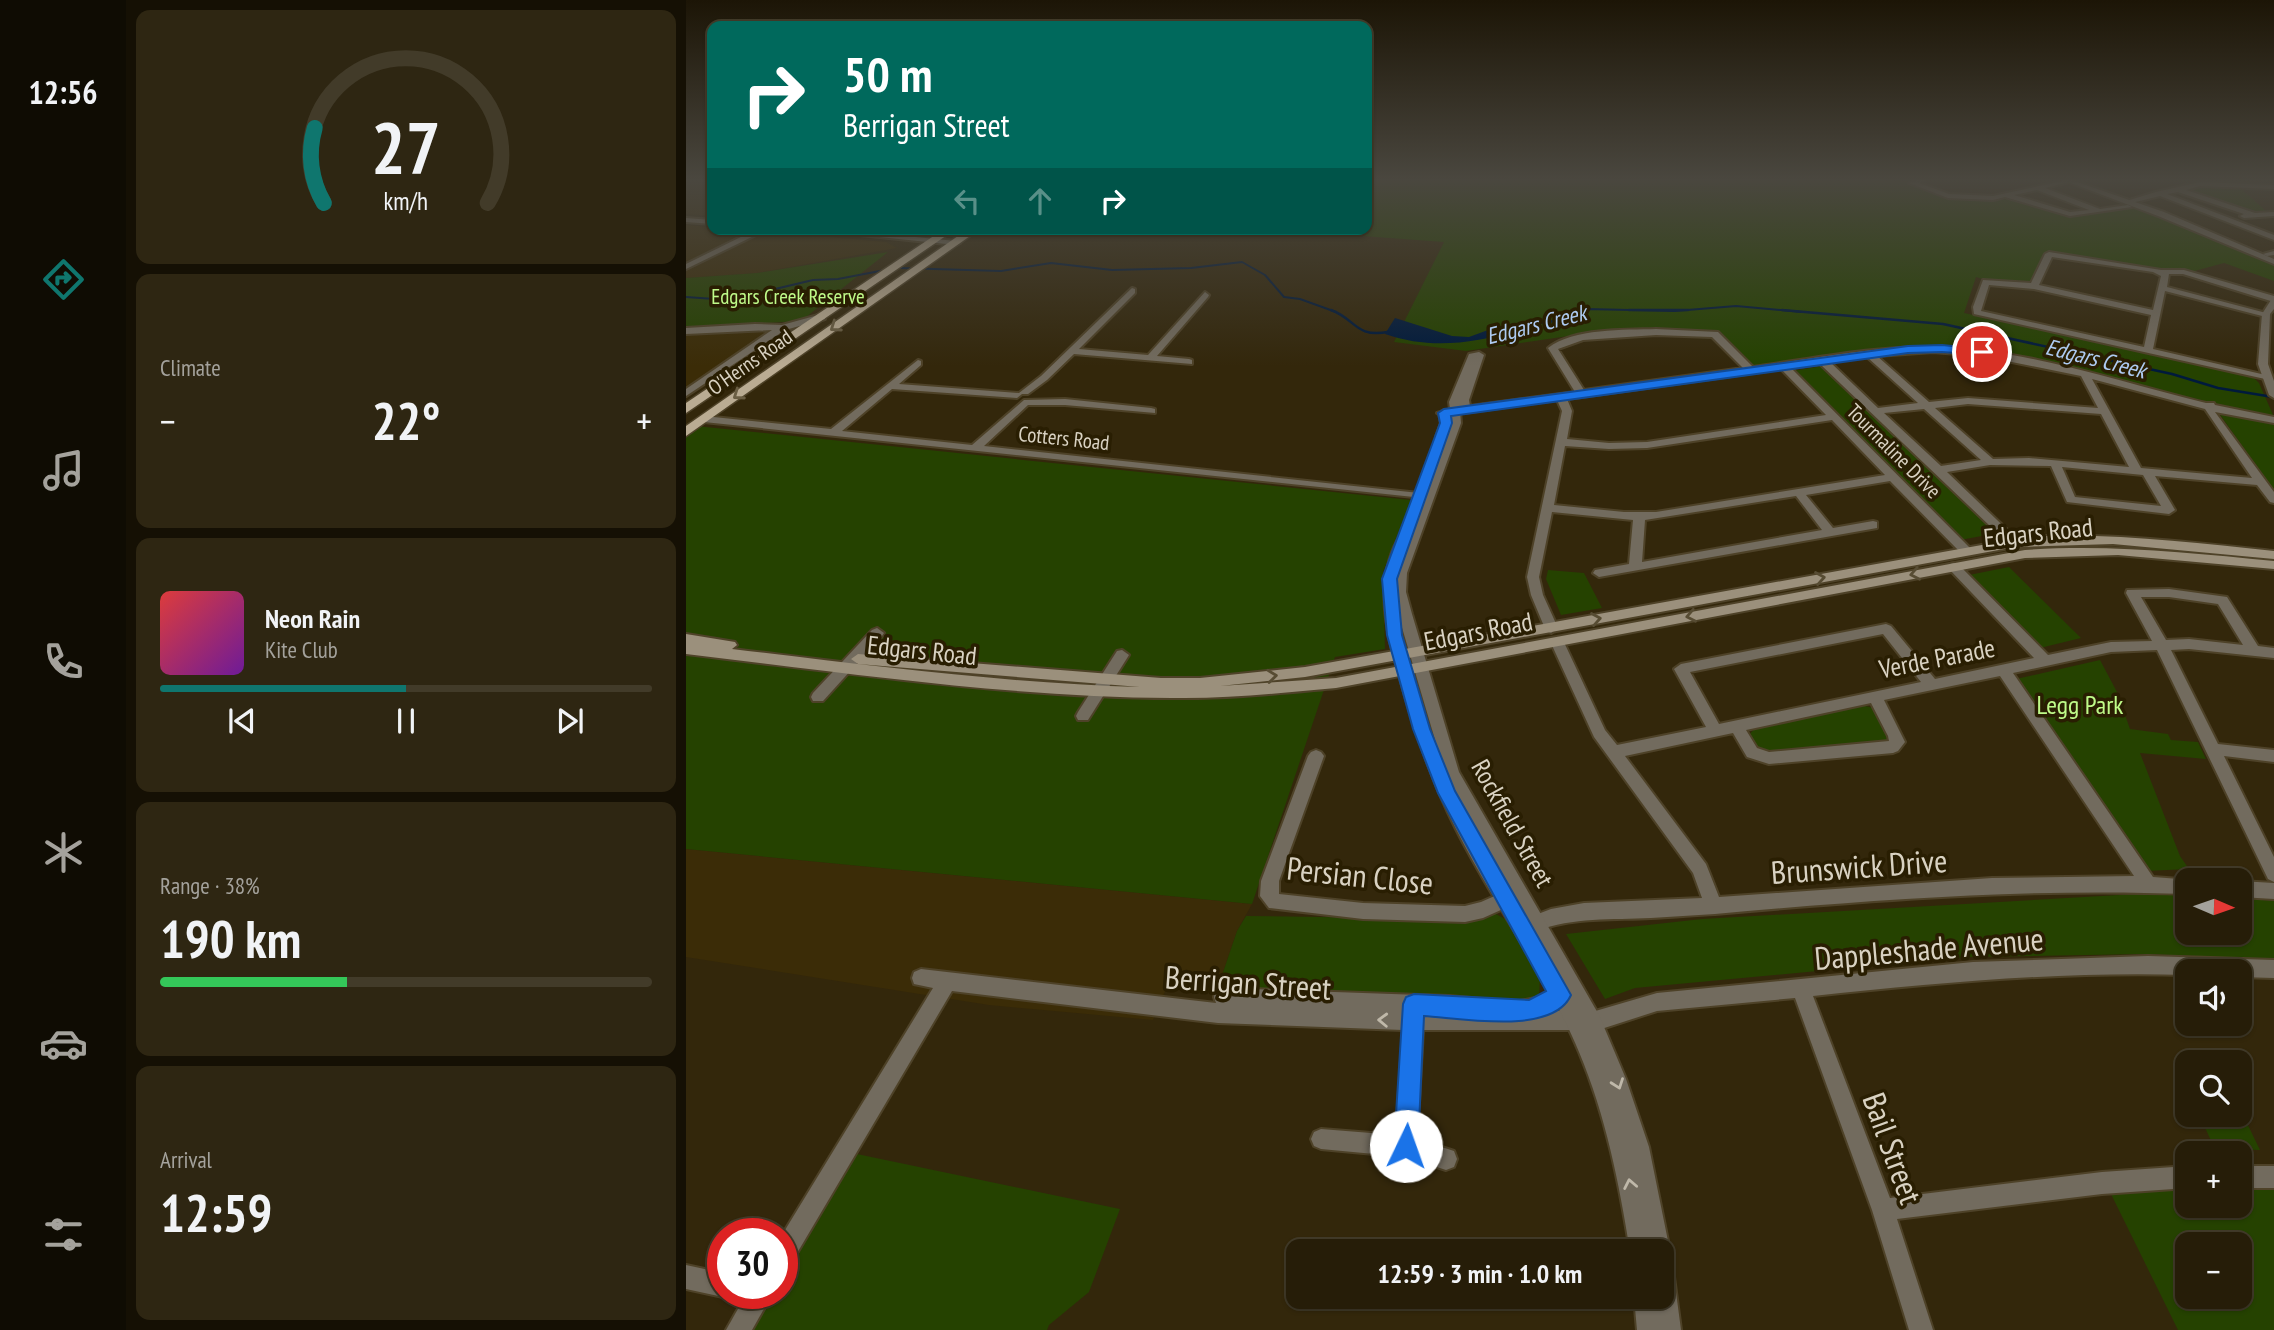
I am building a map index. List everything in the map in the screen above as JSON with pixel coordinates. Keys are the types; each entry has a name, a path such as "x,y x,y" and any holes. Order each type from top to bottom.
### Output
{"main road":[{"name":"O'Herns Road","path":"686,409 932,242"},
{"name":"O'Herns Road","path":"686,432 957,242"},
{"name":"Edgars Road","path":"686,649 1174,694 1286,690 1402,663 2015,543 2057,539 2110,539 2274,555"},
{"name":"Edgars Road","path":"1554,634 2041,552 2103,550 2274,565"},
{"name":"Edgars Road","path":"686,639 850,663"}],"street":[{"path":"686,267 734,242"},
{"path":"901,263 912,242"},
{"path":"2234,242 2272,256"},
{"path":"2034,286 2049,254 2162,272 2184,272 2274,300 2266,314 2263,364 2274,395"},
{"path":"2148,349 2165,275 2162,272"},
{"path":"2156,313 2034,286 1986,282 1976,309 1983,314 2148,349 2267,380"},
{"path":"2162,288 2266,314"},
{"path":"975,448 1132,291"},
{"path":"1150,359 1205,295"},
{"path":"686,331 740,327 782,328 822,317"},
{"name":"O'Herns Road","path":"686,393 782,328"},
{"path":"1581,394 1553,348 1558,344 1594,336 1714,334 1750,370"},
{"path":"1451,412 1918,349 1967,350 2274,419"},
{"path":"1072,351 1189,362"},
{"path":"1869,354 1990,462"},
{"path":"1823,361 2015,543"},
{"path":"833,433 918,363"},
{"name":"Tourmaline Drive","path":"1784,366 1978,562"},
{"name":"Rockfield Street","path":"1469,375 1446,423 1404,563 1400,583 1401,599 1452,773 1512,895"},
{"path":"2055,463 2071,500 2169,509 2102,411 2085,375"},
{"path":"892,386 1151,411"},
{"path":"1561,397 1567,411 1533,577 1537,595 1599,733 1700,869 1714,905"},
{"path":"1876,411 1926,404 1981,401 2102,411"},
{"path":"2210,405 2210,412 2274,500"},
{"path":"1560,442 1609,446 1647,445 1834,417"},
{"name":"Cotters Road","path":"705,419 1424,496"},
{"path":"1938,470 1990,462 2055,463 2261,482"},
{"path":"1547,508 1639,516 1666,515 1893,477"},
{"path":"1799,493 1830,532"},
{"name":"Rockfield Street","path":"1424,496 1390,579 1393,627 1421,729 1447,793 1512,895 1616,1079 1639,1147 1657,1239"},
{"path":"1635,567 1639,516"},
{"path":"1599,573 1873,525"},
{"path":"1943,556 2044,660"},
{"path":"2253,650 2222,600 2169,593 2132,593 2161,644 2274,874"},
{"path":"1715,730 1681,669 1886,629 1932,685"},
{"path":"818,697 877,633"},
{"name":"Verde Parade","path":"1613,751 2111,647 2161,644 2274,653"},
{"path":"1083,716 1122,655"},
{"path":"2004,670 2149,885"},
{"path":"1736,725 1752,753 1769,758 1893,747 1897,742 1896,736 1875,696"},
{"path":"2212,749 2274,756"},
{"name":"Persian Close","path":"1316,756 1270,881 1269,896 1275,902 1363,911 1465,914 1483,910 1512,895"},
{"name":"Brunswick Drive","path":"1530,926 1566,913 1933,890 2175,886"},
{"path":"2252,890 2274,891"},
{"name":"Dappleshade Avenue","path":"1583,1021 1657,1002 1801,989 1904,976 2064,966 2185,966 2274,970"},
{"name":"Berrigan Street","path":"921,978 1221,1005 1583,1021"},
{"path":"798,1230 947,982"},
{"name":"Bail Street","path":"1801,989 1883,1210 1921,1330"},
{"name":"Berrigan Street","path":"1414,1013 1529,1011 1543,1006 1566,991"},
{"path":"1406,1146 1414,1013"},
{"name":"Rockfield Street","path":"1583,1021 1626,1165 1639,1239"},
{"path":"1321,1139 1406,1146 1446,1159"},
{"path":"2252,1177 2274,1177"},
{"path":"1883,1210 2102,1183 2175,1179"},
{"path":"686,1277 707,1282"},
{"path":"738,1330 750,1309"},
{"path":"1647,1309 1649,1330"},
{"path":"1666,1309 1669,1330"}],"shaded area":[{"path":"686,242 886,242 897,248 757,273 686,278"},
{"path":"782,324 686,387 686,328"},
{"path":"686,849 1252,904 1237,931 1217,990 1166,989 1153,1020 989,1005 686,957"}],"green space":[{"path":"1444,242 2225,242 2274,262 2274,281 2224,263 2187,273 2051,254 2033,283 1993,282 1976,277 1964,313 2253,377 2259,383 2274,417 2020,358 1956,347 1909,347 1756,368 1750,366 1722,334 1707,332 1603,331 1466,351 1394,342"},
{"name":"Edgars Creek Reserve","path":"888,252 801,321 686,328 686,278 757,273"},
{"path":"1823,366 1998,533 1960,540 1792,371"},
{"path":"2218,412 2274,425 2274,490"},
{"path":"686,425 1411,500 1383,572 1385,649 1335,657 1252,904 686,849"},
{"path":"2009,567 2081,638 2040,648 1969,575"},
{"path":"1548,570 1584,573 1602,608 1561,615 1546,579"},
{"name":"Legg Park","path":"2100,660 2117,692 2130,729 2168,734 2171,740 2198,742 2206,759 2140,753 2180,856 2188,868 2146,871 2016,679"},
{"path":"1861,705 1874,708 1891,739 1888,743 1769,753 1756,750 1749,735 1755,728"},
{"path":"2154,893 2175,896 2175,945 2252,945 2252,899 2274,901 2274,959 2144,954 1968,957 1635,988 1605,999 1566,934 1702,919"},
{"path":"1494,913 1507,920 1540,976 1539,1000 1217,990 1237,931 1246,916 1460,919"},
{"path":"2205,1127 2249,1127 2260,1150 2252,1150 2252,1141 2211,1141"},
{"path":"857,1154 1120,1209 1089,1292 1049,1325 1047,1330 752,1330 764,1309 798,1309 798,1252"},
{"path":"2252,1189 2274,1189 2274,1330 2178,1330 2111,1194 2175,1190 2175,1218 2252,1218"}],"water":[{"path":"1395,318 1452,336 1469,337 1499,326 1520,322 1522,325 1518,331 1484,339 1435,343 1385,334"}],"waterway":[{"name":"Edgars Creek","path":"900,268 1001,271 1051,263 1112,270 1191,268 1242,262 1265,275 1284,297 1300,299 1332,311"},
{"name":"Edgars Creek","path":"686,297 729,300 813,280 838,279 885,270"},
{"name":"Edgars Creek","path":"1687,310 1736,306 1802,312"},
{"name":"Edgars Creek","path":"1572,312 1586,309 1630,310"},
{"name":"Edgars Creek","path":"1517,325 1556,321 1575,310"},
{"name":"Edgars Creek","path":"1630,310 1687,310"},
{"name":"Edgars Creek","path":"1630,310 1687,310"},
{"name":"Edgars Creek","path":"1782,310 1943,324 2172,374 2218,388 2273,397"},
{"name":"Edgars Creek","path":"1332,311 1362,330 1388,332"}],"route":[{"path":"1406,1146 1414,1004 1515,1012 1543,1006 1560,995 1447,793 1421,729 1394,635 1390,579 1446,423 1444,413 1908,349 1942,348 1982,352"}]}
